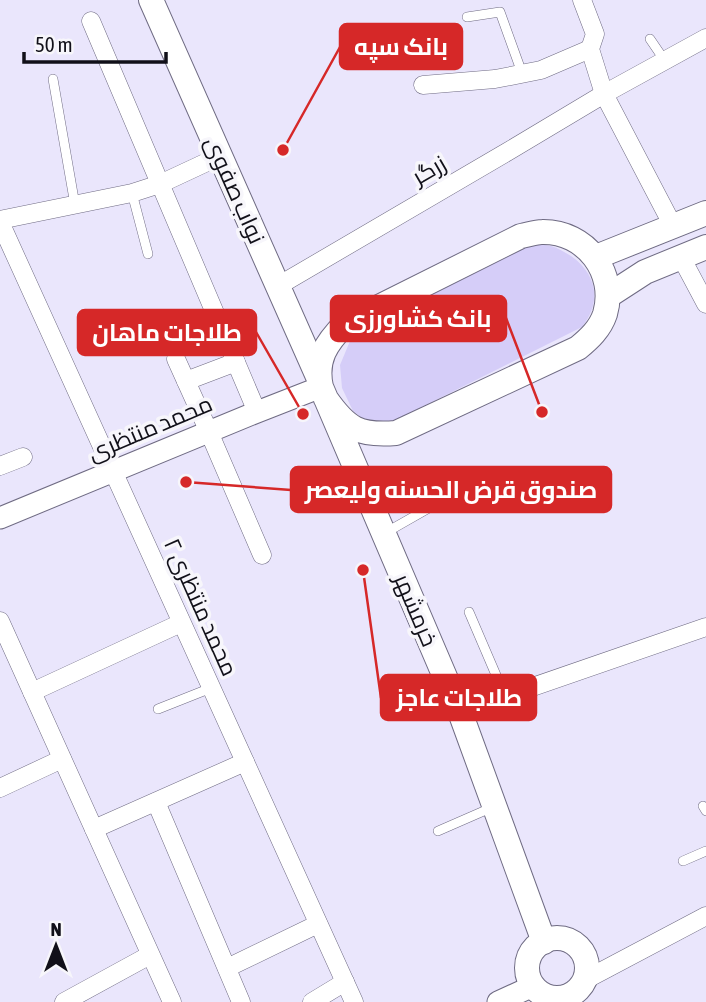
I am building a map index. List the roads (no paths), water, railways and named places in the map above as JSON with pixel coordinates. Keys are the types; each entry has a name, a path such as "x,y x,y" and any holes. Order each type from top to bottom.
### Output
{"main road":[{"name":"نواب صفوی","path":"151,0 322,389"},
{"path":"596,257 706,213"},
{"path":"290,316 307,324 326,327 345,324 521,236 541,232 562,234 581,243 596,257 605,276 608,296 604,317 594,335 578,348 396,433 380,446 368,463 362,482"},
{"path":"608,296 645,272 706,247"},
{"path":"345,324 330,339 321,358 322,389 338,416 354,429 375,435 396,433"},
{"name":"خرمشهر","path":"322,389 460,712 544,942"},
{"path":"564,939 581,950 586,959 587,970 580,993 564,998 547,996 533,986 528,966 530,956 544,942 564,939"}],"street":[{"path":"582,0 594,34 590,49 604,94 673,226"},
{"path":"91,21 257,412"},
{"name":"زرگر","path":"278,286 604,94 706,38"},
{"path":"424,85 495,79 541,70 590,49"},
{"path":"0,221 132,193 160,184 220,156"},
{"name":"محمد منتظری ۲","path":"0,221 354,1002"},
{"path":"681,257 706,304"},
{"path":"176,359 262,555"},
{"path":"186,381 236,362"},
{"name":"محمد منتظری","path":"0,519 257,412 322,389"},
{"path":"0,466 23,457"},
{"path":"0,621 172,1002"},
{"path":"32,692 181,623"},
{"path":"460,712 706,627"},
{"path":"0,788 62,759"},
{"path":"94,829 245,762"},
{"path":"156,802 241,1002"},
{"path":"580,993 706,916"},
{"path":"227,968 318,924"},
{"path":"64,1002 150,955"},
{"path":"312,1002 345,982"},
{"path":"498,1002 533,986"}],"lane":[{"path":"467,18 500,12 522,73"},
{"path":"650,39 665,61"},
{"path":"53,79 75,205"},
{"path":"132,193 148,254"},
{"path":"384,534 471,484 478,497"},
{"path":"469,612 505,696"},
{"path":"158,709 211,688"},
{"path":"438,831 495,806"},
{"path":"683,861 706,851"}],"place":[{"name":"بانک سپه","path":"283,150"},
{"name":"بانک کشاورزی","path":"542,412"},
{"name":"طلاجات ماهان","path":"303,414"},
{"name":"صندوق قرض الحسنه ولیعصر","path":"186,482"},
{"name":"طلاجات عاجز","path":"363,570"}]}
